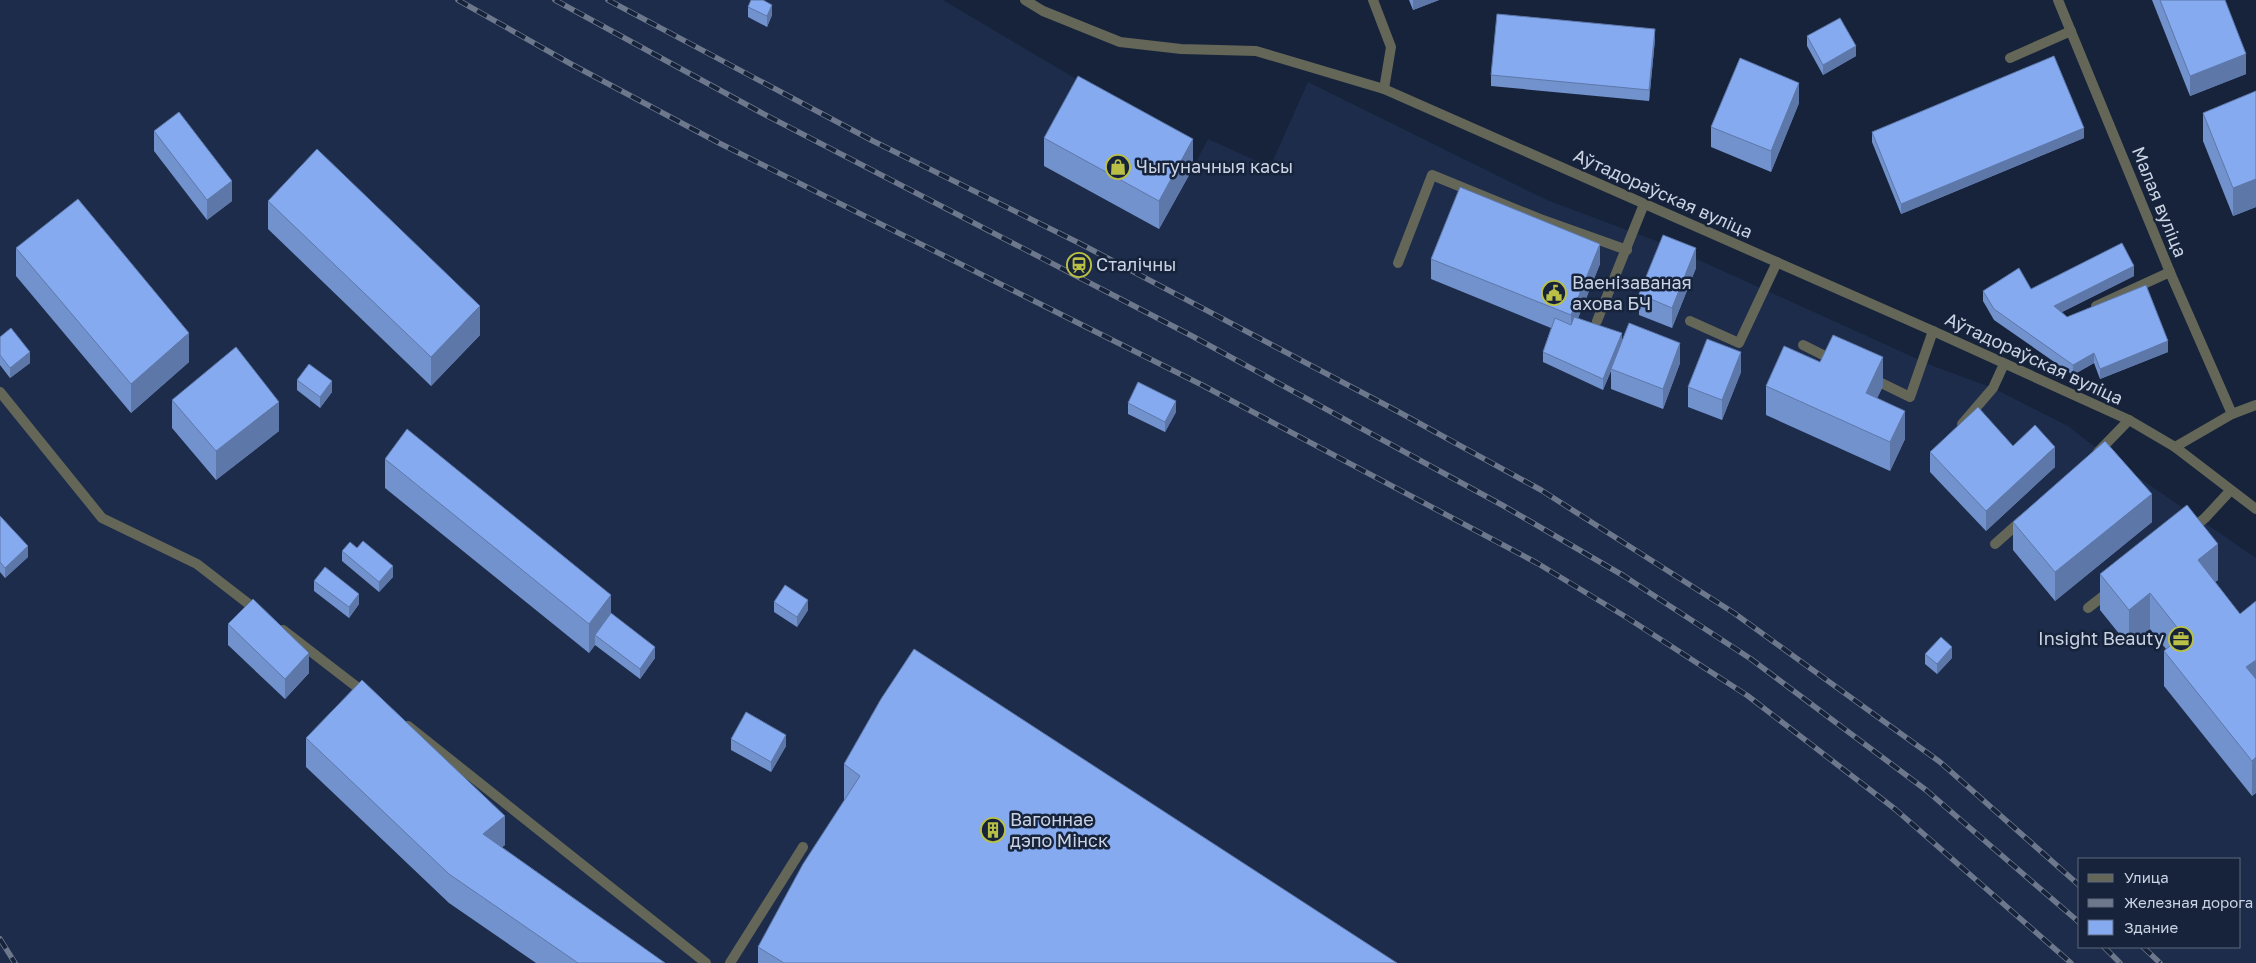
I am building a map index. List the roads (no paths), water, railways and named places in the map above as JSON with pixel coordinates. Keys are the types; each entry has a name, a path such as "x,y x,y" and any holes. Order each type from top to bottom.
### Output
{"street":[{"name":"Аўтадораўская вуліца","path":"1025,0 1043,11 1120,42 1181,49 1256,50 1384,89 1933,331 2128,420 2174,447 2256,509"},
{"path":"1373,0 1391,47 1384,89"},
{"name":"Малая вуліца","path":"2058,0 2170,272 2232,414"},
{"path":"2010,58 2071,31"},
{"path":"1398,263 1432,175 1627,250"},
{"path":"1597,321 1644,204"},
{"path":"1690,321 1739,343 1777,262"},
{"path":"2087,310 2170,272"},
{"path":"1865,375 1910,396 1933,331"},
{"path":"1803,345 1847,366"},
{"path":"1958,429 1993,388 2004,364"},
{"path":"0,392 102,518 197,564 375,701"},
{"path":"2174,447 2232,414 2256,405"},
{"path":"2093,457 2128,420"},
{"path":"2178,539 2205,518 2230,490"},
{"path":"1994,544 2030,513"},
{"path":"2088,608 2118,585"},
{"path":"399,719 706,963"},
{"path":"730,963 803,847"}],"railway":[{"path":"458,0 571,64 719,143 1202,385 1537,563 1626,617 1748,696 1895,809 2071,963"},
{"path":"555,0 760,112 1192,336 1502,505 1624,576 1751,659 1926,790 2078,921"},
{"path":"608,0 873,141 1079,243 1397,411 1541,490 1734,613 1940,762 2078,884"},
{"path":"0,939 15,963"},
{"path":"2105,948 2120,963"},
{"path":"2144,948 2160,963"}],"place":[{"name":"Чыгуначныя касы","path":"1118,167"},
{"name":"Сталічны","path":"1079,265"},
{"name":"Ваенізаваная ахова БЧ","path":"1554,293"},
{"name":"Insight Beauty","path":"2181,639"},
{"name":"Вагоннае дэпо Мінск","path":"993,830"}]}
